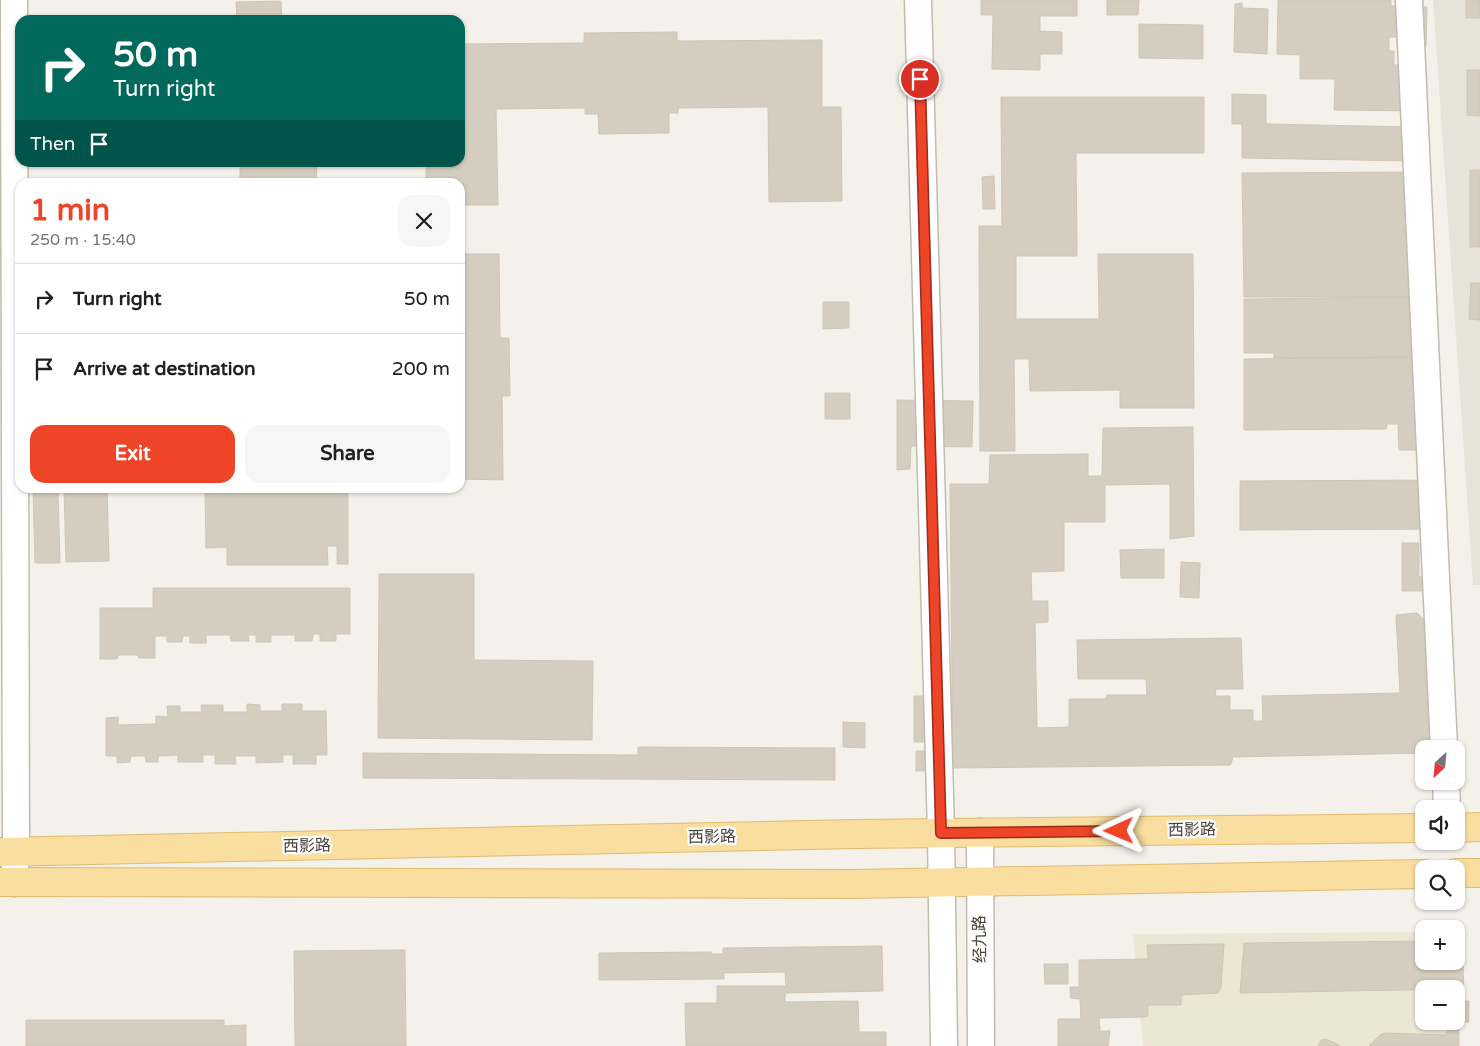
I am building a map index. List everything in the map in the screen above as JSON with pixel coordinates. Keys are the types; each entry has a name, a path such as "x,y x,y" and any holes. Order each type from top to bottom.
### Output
{"main road":[{"path":"1465,828 1480,827"},
{"name":"西影路","path":"8,852 980,832 1415,828"},
{"path":"1465,873 1480,873"},
{"path":"7,883 793,884 1415,874"}],"street":[{"path":"7,883 14,0"},
{"path":"918,0 941,833 944,1046"},
{"path":"1409,0 1444,740"},
{"name":"经九路","path":"980,832 981,1046"}],"shaded area":[{"path":"1433,0 1480,0 1480,585 1473,585"},
{"path":"1415,932 1415,970 1424,970 1424,980 1415,980 1415,1030 1453,1030 1454,1046 1143,1046 1133,934"}],"building":[{"path":"981,0 1077,0 1077,16 1040,16 1040,31 1062,32 1062,54 1040,54 1040,70 992,69 993,15 981,15"},
{"path":"1107,0 1139,0 1138,15 1107,15"},
{"path":"1278,0 1391,0 1391,6 1427,7 1426,46 1397,46 1397,37 1389,37 1389,51 1394,51 1394,65 1422,65 1422,111 1334,110 1335,79 1300,79 1300,55 1277,54"},
{"path":"1466,0 1480,0 1480,18 1466,18"},
{"path":"281,1 282,15 237,15 236,2"},
{"path":"1242,3 1242,8 1268,9 1267,54 1234,52 1235,4"},
{"path":"1139,24 1203,25 1203,59 1139,58"},
{"path":"677,32 677,41 822,40 822,107 841,107 842,201 769,202 768,107 678,108 678,113 669,113 669,133 599,134 598,114 585,114 585,108 496,109 498,205 465,205 465,178 426,178 426,167 465,167 465,44 584,43 584,33"},
{"path":"1467,70 1480,70 1480,116 1467,115"},
{"path":"1232,94 1266,95 1266,124 1412,127 1411,161 1242,158 1242,124 1232,124"},
{"path":"1001,97 1204,97 1204,153 1076,153 1077,256 1016,256 1016,319 1099,319 1098,254 1193,254 1194,408 1120,408 1120,390 1030,391 1029,359 1014,359 1015,451 980,451 979,226 1002,226"},
{"path":"240,167 317,167 316,178 240,178"},
{"path":"1470,170 1480,170 1480,247 1470,247"},
{"path":"1423,172 1422,297 1244,297 1242,173"},
{"path":"994,176 995,209 983,209 982,177"},
{"path":"465,254 499,254 500,338 509,338 510,396 502,396 503,480 465,479"},
{"path":"1471,283 1480,283 1480,320 1469,319"},
{"path":"1423,297 1425,357 1274,358 1274,353 1244,353 1244,299"},
{"path":"823,302 849,302 849,328 823,329"},
{"path":"1424,357 1427,450 1399,450 1398,424 1387,424 1386,429 1244,429 1244,359"},
{"path":"825,393 850,393 850,419 825,419"},
{"path":"897,400 973,401 972,447 911,446 910,469 897,470"},
{"path":"1193,427 1194,536 1170,539 1170,484 1105,485 1105,522 1064,522 1064,571 1031,572 1032,601 1048,601 1048,622 1035,623 1037,728 1069,727 1069,699 1106,699 1107,695 1147,695 1146,679 1078,679 1077,640 1241,638 1243,689 1216,689 1215,696 1230,696 1230,710 1253,710 1253,721 1263,721 1262,696 1399,693 1396,615 1417,613 1437,632 1434,740 1415,740 1415,753 1233,757 1230,765 953,768 950,484 989,484 990,455 1088,454 1088,476 1102,476 1103,428"},
{"path":"1441,480 1442,529 1240,530 1240,481"},
{"path":"33,493 58,493 60,563 35,563"},
{"path":"64,493 107,493 109,561 66,562"},
{"path":"205,493 348,493 348,564 337,564 337,546 327,546 328,565 227,565 227,547 206,548"},
{"path":"1402,543 1419,543 1419,577 1431,577 1430,591 1402,591"},
{"path":"1164,549 1164,578 1121,578 1120,550"},
{"path":"1181,562 1200,563 1199,598 1180,597"},
{"path":"379,574 474,574 474,660 593,661 592,740 378,738"},
{"path":"153,588 350,588 350,634 336,634 336,641 320,641 320,634 313,634 312,641 295,641 295,635 271,635 271,642 256,642 256,635 248,635 249,641 231,641 230,635 206,635 206,643 190,643 190,636 183,636 182,642 167,642 167,636 155,636 155,658 139,658 138,655 118,655 117,659 100,659 100,608 153,608"},
{"path":"914,696 930,696 930,742 914,742"},
{"path":"247,704 260,705 260,711 282,711 282,704 302,704 302,711 326,711 327,755 316,755 316,764 293,764 293,755 283,755 283,762 256,763 256,756 235,756 236,764 215,764 215,755 203,755 203,762 178,762 178,755 158,756 158,762 146,762 145,756 131,756 130,762 117,763 117,756 106,756 106,718 118,717 118,725 156,724 156,716 168,717 167,706 180,706 180,712 202,712 201,705 223,705 223,712 247,712"},
{"path":"843,722 865,723 865,748 843,747"},
{"path":"638,747 835,748 835,780 363,778 363,753 638,755"},
{"path":"916,751 951,751 952,771 916,771"},
{"path":"1415,941 1415,970 1463,970 1463,980 1415,980 1415,990 1240,993 1244,943"},
{"path":"1224,944 1221,987 1218,993 1181,995 1181,1005 1148,1005 1148,1016 1145,1017 1099,1018 1100,1031 1110,1031 1108,1046 1058,1046 1058,1019 1081,1019 1080,999 1071,998 1070,987 1079,986 1079,960 1148,959 1147,945"},
{"path":"882,946 883,991 785,993 785,1002 858,1001 859,1032 886,1032 886,1046 686,1046 685,1003 717,1003 717,986 786,986 785,972 724,973 724,979 599,980 599,953 711,952 711,954 723,954 723,948"},
{"path":"405,950 406,1046 295,1046 294,951"},
{"path":"1044,964 1068,964 1068,984 1045,984"},
{"path":"1465,1001 1469,1001 1469,1022 1465,1022"},
{"path":"26,1020 224,1020 224,1026 246,1025 246,1046 26,1046"},
{"path":"1448,1030 1459,1030 1459,1046 1369,1046 1380,1035 1385,1033 1445,1035"},
{"path":"1326,1039 1340,1046 1318,1046 1321,1040"}],"route":[{"path":"920,79 941,833 1119,831"}]}
